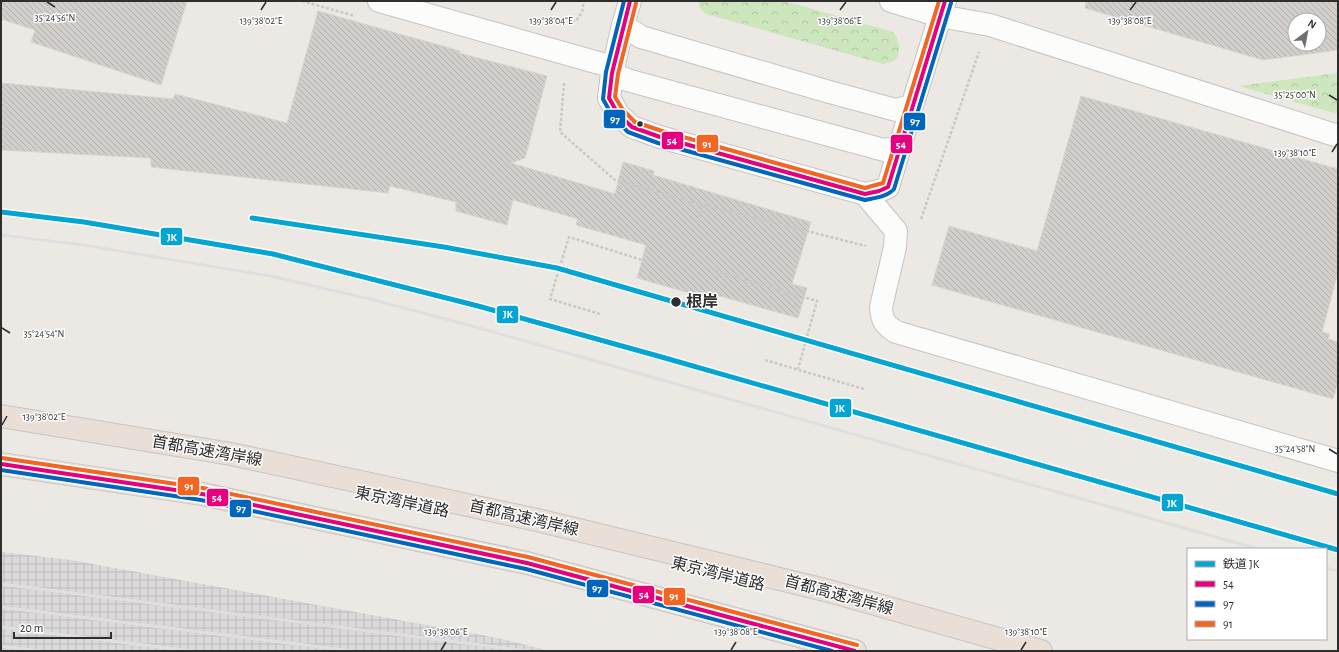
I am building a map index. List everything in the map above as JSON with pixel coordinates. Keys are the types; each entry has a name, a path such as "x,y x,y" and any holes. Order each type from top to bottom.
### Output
{"highway":[{"name":"首都高速湾岸線","path":"1,416 231,454 537,520 829,591 1041,651"},
{"name":"東京湾岸道路","path":"1,429 207,461 430,507 710,572 949,634 1008,651"},
{"name":"東京湾岸道路","path":"1,464 202,494 527,563 855,651"},
{"path":"1,477 226,514 522,577 809,651"}],"street":[{"path":"379,1 612,70 627,80 884,150 900,147"},
{"path":"630,1 612,70 608,98 618,114 632,127 667,139 865,194 879,191 888,186 943,8"},
{"path":"891,1 943,8 990,25 1338,136"},
{"path":"623,25 641,37 826,91 896,110 912,106"},
{"path":"865,194 896,231 895,247 881,307 885,325 896,332 1338,461"}],"path":[{"path":"555,21 576,21 582,12 584,1"},
{"path":"919,225 980,47"},
{"path":"564,80 560,132 615,180 703,205 872,248"},
{"path":"698,222 703,205"},
{"path":"600,314 550,299 569,238 642,260"},
{"path":"715,272 818,301 798,369"},
{"path":"765,360 864,389"}],"shaded area":[{"path":"1,552 71,560 498,638 551,651 1,651"}],"green space":[{"path":"699,1 785,1 893,32 899,45 897,57 894,61 883,64 706,14 700,8"},
{"path":"1338,73 1338,114 1238,86"}],"building":[{"path":"1,1 187,1 161,85 31,42 35,30 1,19"},
{"path":"1086,1 1338,1 1338,50 1327,51 1327,12 1287,12 1287,52 1323,52 1263,60 1085,8"},
{"path":"318,11 460,51 459,53 547,76 525,158 511,163 615,194 623,162 654,171 653,175 811,222 792,284 807,288 798,318 709,293 707,298 637,278 646,245 576,225 578,219 513,200 507,225 456,211 456,202 390,186 388,193 151,167 151,158 1,150 1,83 173,99 175,94 287,123"},
{"path":"1081,96 1338,169 1338,272 1322,332 1330,334 1328,339 1338,342 1338,383 1333,399 932,285 949,226 1037,251"}],"railway":[{"path":"1,235 83,245 270,276 370,299 472,326 1254,548"},
{"path":"1327,568 1338,571"},
{"path":"1,584 527,651"},
{"path":"1,607 353,651"},
{"path":"1,627 191,651"},
{"path":"1,646 40,651"}],"rail line":[{"name":"JK","path":"1,212 84,222 273,254 478,306 658,356 1338,550"},
{"name":"JK","path":"252,218 444,247 557,268 1338,494"}],"transit line":[{"name":"97","path":"624,1 606,72 603,99 613,117 628,132 658,143 865,200 884,195 894,189 951,3"},
{"name":"54","path":"630,1 612,73 609,98 618,114 632,127 660,137 865,194 879,191 888,187 945,1"},
{"name":"91","path":"636,3 618,74 615,97 623,110 635,122 662,131 865,188 883,183 939,1"},
{"name":"91","path":"2,458 203,488 528,557 857,645"},
{"name":"54","path":"1,464 202,494 527,563 855,651"},
{"name":"97","path":"1,470 201,500 526,569 832,651"}],"place":[{"name":"根岸","path":"676,302"}]}
